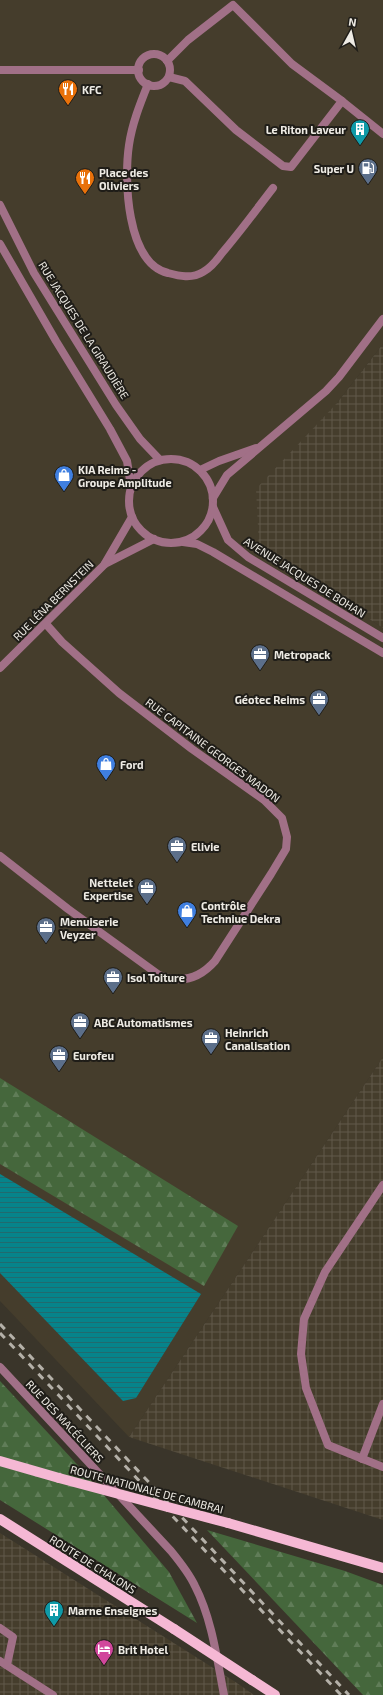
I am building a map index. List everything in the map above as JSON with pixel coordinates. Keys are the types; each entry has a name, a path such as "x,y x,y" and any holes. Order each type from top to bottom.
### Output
{"main road":[{"name":"ROUTE NATIONALE DE CAMBRAI","path":"0,1461 228,1523 383,1568"},
{"name":"ROUTE DE CHALONS","path":"0,1520 174,1629 275,1695"}],"street":[{"path":"167,60 188,40 233,5 292,64 383,134"},
{"path":"155,54 162,56 167,60 170,66 169,77 165,82 154,86 143,81 139,70 143,59 149,55 155,54"},
{"path":"0,70 139,70"},
{"path":"169,77 185,81 236,130 282,166 291,167 342,101"},
{"path":"148,84 136,116 129,145 126,178 129,210 137,242 150,263 164,272 179,276 192,277 203,273 230,244 273,188"},
{"name":"RUE JACQUES DE LA GIRAUDIÈRE","path":"0,204 34,273 116,405 140,439 160,460"},
{"path":"0,244 127,461 131,486"},
{"path":"180,542 192,537 202,530 209,519 213,503 227,476 260,446 326,391 339,377 383,319"},
{"path":"200,470 219,461 260,446"},
{"path":"213,503 211,488 207,478 200,470 188,462 174,458 160,460 148,466 138,474 131,486 129,496 129,507 132,517 137,526 145,534 154,539 167,543 180,542 197,544 383,653"},
{"name":"AVENUE JACQUES DE BOHAN","path":"213,503 228,540 248,557 383,638"},
{"path":"104,565 132,517"},
{"path":"104,565 154,539"},
{"name":"RUE LÉNA BERNSTEIN","path":"0,668 104,565"},
{"name":"RUE CAPITAINE GEORGES MADON","path":"0,856 68,909 160,975 170,979 190,979 208,970 215,961 286,849 287,838 282,818 264,800 192,749 119,693 62,642 46,624"},
{"path":"383,1185 325,1272 304,1319 302,1354 306,1388 328,1445 383,1467"},
{"name":"RUE DES MACÉCLIERS","path":"0,1367 166,1545 186,1569 201,1600 213,1641 224,1695"},
{"path":"362,1459 383,1404"},
{"path":"0,1628 14,1637 3,1663 53,1695"}],"shaded area":[{"path":"0,0 383,0 383,344 337,403 259,547 383,628 383,1057 129,1437 0,1301"},
{"path":"383,344 383,628 259,547 256,489 337,403"},
{"path":"383,1057 383,1520 129,1437"},
{"path":"0,1533 237,1683 254,1695 0,1695"}],"green space":[{"path":"0,1078 238,1226 204,1286 0,1164"},
{"path":"0,1381 86,1474 169,1572 197,1623 0,1500"},
{"path":"207,1530 345,1571 383,1585 383,1695 363,1695"}],"water":[{"path":"0,1174 201,1294 136,1398 123,1401 0,1273"}],"railway":[{"path":"0,1324 349,1695"},
{"path":"0,1333 341,1695"}],"place":[{"name":"KFC","path":"68,106"},
{"name":"Le Riton Laveur","path":"360,146"},
{"name":"Super U","path":"368,185"},
{"name":"Place des Oliviers","path":"85,195"},
{"name":"KIA Reims - Groupe Amplitude","path":"64,492"},
{"name":"Metropack","path":"260,671"},
{"name":"Géotec Reims","path":"319,716"},
{"name":"Ford","path":"106,781"},
{"name":"Elivie","path":"177,863"},
{"name":"Nettelet Expertise","path":"147,905"},
{"name":"Contrôle Techniue Dekra","path":"187,928"},
{"name":"Menuiserie Veyzer","path":"46,944"},
{"name":"Isol Toiture","path":"113,994"},
{"name":"ABC Automatismes","path":"80,1039"},
{"name":"Heinrich Canalisation","path":"211,1055"},
{"name":"Eurofeu","path":"59,1072"},
{"name":"Marne Enseignes","path":"54,1627"},
{"name":"Brit Hotel","path":"104,1666"}]}
